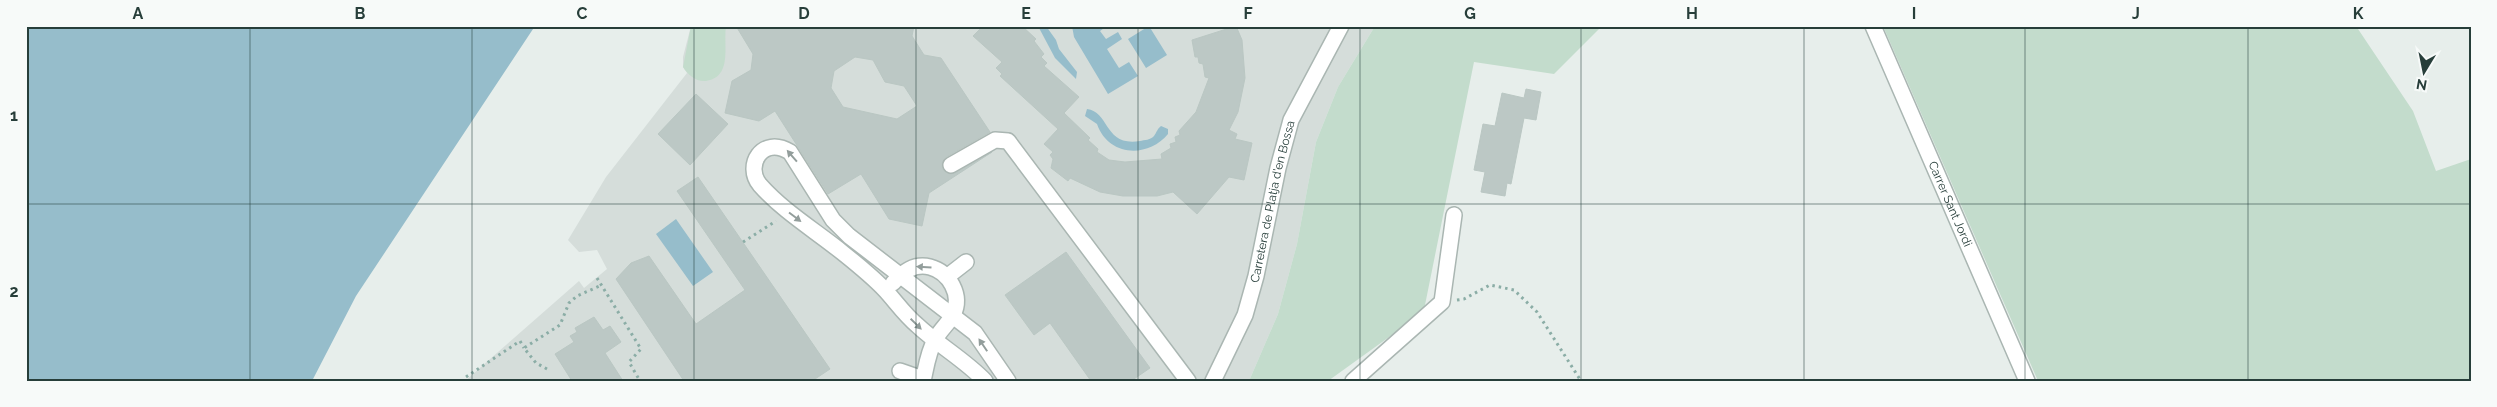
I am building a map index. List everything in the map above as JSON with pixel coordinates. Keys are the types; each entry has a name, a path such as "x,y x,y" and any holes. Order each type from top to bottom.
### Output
{"street":[{"name":"Carretera de Platja d'en Bossa","path":"1213,381 1245,315 1256,276 1278,168 1291,120 1341,26"},
{"name":"Carrer Sant Jordi","path":"1873,26 2027,381"},
{"path":"951,165 995,140 1008,141 1188,381"},
{"path":"985,381 916,325 886,291 862,269 790,213 759,184 754,170 756,157 769,147 780,146 790,152 833,220 849,236 953,314 975,333 1008,381"},
{"path":"1353,381 1442,302 1454,215"},
{"path":"948,276 966,262"},
{"path":"886,291 913,266 939,269 948,276 954,290 953,314 934,340 923,380 900,371"}],"path":[{"path":"743,242 790,213"},
{"path":"597,278 641,349 629,362 640,381"},
{"path":"524,348 560,325 569,303 577,296 602,285"},
{"path":"1442,302 1464,298 1490,285 1514,290 1537,312 1581,381"},
{"path":"466,377 520,341 536,364 548,369"}],"shaded area":[{"path":"691,26 1375,26 1338,87 1316,142 1297,244 1278,314 1249,381 465,381 579,281 584,288 607,269 597,250 579,252 568,240 606,177 687,73 683,67 683,57"}],"green space":[{"path":"691,26 726,26 723,67 714,78 706,81 696,79 683,67"},
{"path":"1375,26 1602,26 1554,74 1474,62 1424,310 1421,314 1328,381 1249,381 1278,314 1297,244 1316,142 1338,87"},
{"path":"1883,26 2356,26 2413,111 2436,171 2471,159 2471,381 2038,381"}],"water":[{"path":"26,26 535,26 356,296 312,381 26,381"},
{"path":"1038,26 1046,26 1056,40 1059,49 1077,72 1076,79 1055,58"},
{"path":"1072,26 1107,26 1100,31 1106,39 1118,32 1122,39 1107,49 1119,68 1129,62 1138,76 1108,94 1074,37"},
{"path":"1149,26 1167,55 1146,68 1128,39"},
{"path":"1087,109 1094,111 1100,116 1113,134 1120,139 1140,141 1149,139 1154,136 1161,126 1168,129 1168,134 1150,147 1139,150 1119,148 1110,143 1102,135 1097,124 1085,116"},
{"path":"676,219 713,272 693,286 656,234"}],"building":[{"path":"736,26 914,26 912,36 924,55 941,58 990,132 946,157 942,164 943,170 950,174 955,173 992,152 929,193 922,226 889,219 861,174 828,194 775,111 759,121 725,113 732,81 751,70 753,54","holes":["855,57 873,60 885,82 904,86 917,106 897,119 843,107 831,88 834,71"]},
{"path":"983,26 1022,26 1036,39 1034,41 1044,54 1041,57 1047,63 1044,66 1079,97 1064,113 1090,138 1088,140 1098,149 1097,152 1109,160 1125,162 1162,159 1161,154 1171,148 1170,144 1176,142 1175,137 1180,135 1179,131 1196,112 1209,78 1205,77 1203,64 1199,63 1198,57 1195,57 1192,40 1236,26 1242,40 1245,78 1238,112 1229,130 1237,134 1235,139 1252,143 1244,180 1229,177 1197,214 1173,192 1157,196 1123,196 1100,192 1070,178 1068,181 1051,168 1053,159 1050,155 1053,152 1044,144 1058,129 1000,76 1002,74 996,68 1002,62 973,36"},
{"path":"1526,89 1541,92 1536,120 1524,118 1511,184 1507,183 1505,196 1481,192 1485,172 1474,170 1483,124 1495,126 1502,93 1524,98"},
{"path":"696,94 728,124 690,165 658,134"},
{"path":"698,177 830,369 812,381 684,381 616,279 631,263 649,256 696,324 745,290 677,191"},
{"path":"1066,252 1150,368 1131,381 1091,381 1050,323 1034,335 1005,295"},
{"path":"594,317 603,330 610,326 621,342 605,353 623,381 572,381 555,354 574,342 570,336 577,332 575,328"}]}
